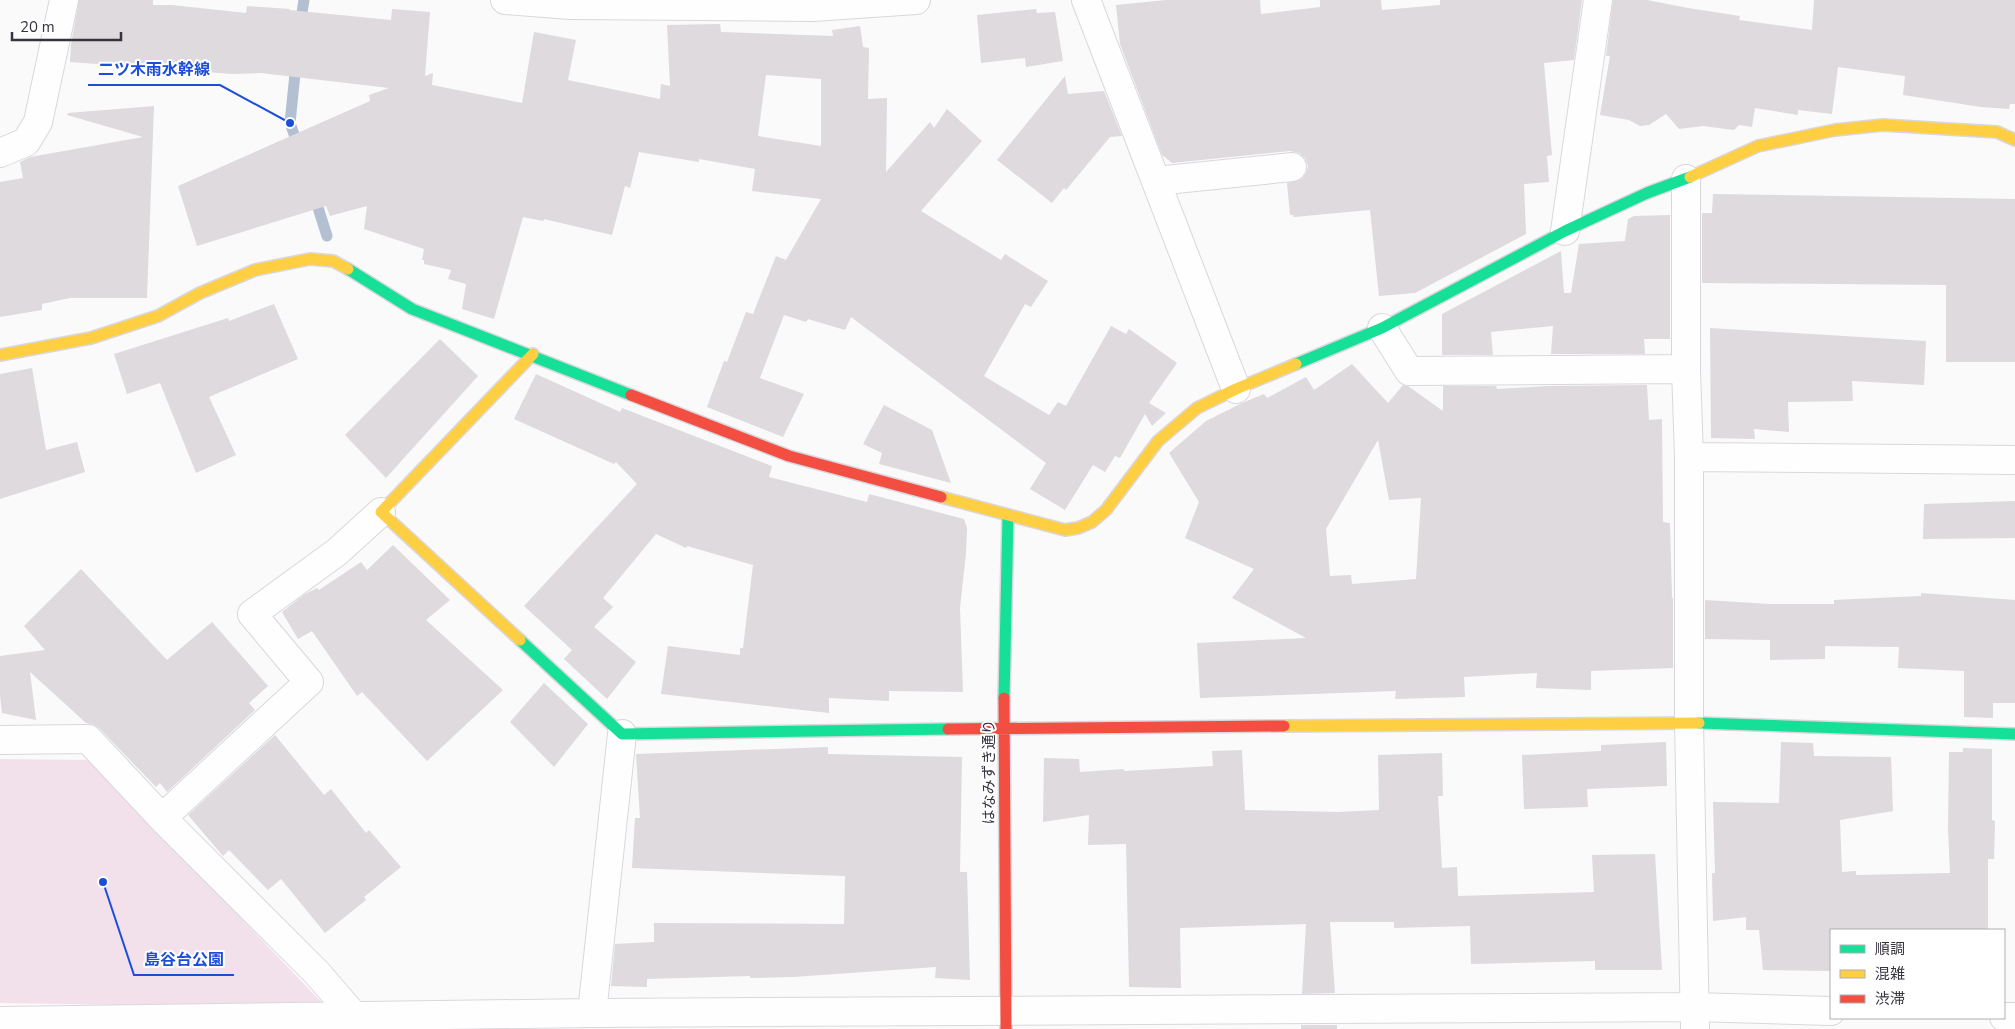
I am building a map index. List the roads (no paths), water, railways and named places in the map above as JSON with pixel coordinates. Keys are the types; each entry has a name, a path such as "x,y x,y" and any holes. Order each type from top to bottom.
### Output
{"street":[{"path":"0,153 26,142 38,122 64,0"},
{"path":"505,0 571,5 804,7 916,0"},
{"path":"1086,0 1236,389"},
{"path":"1564,231 1598,0"},
{"path":"0,355 91,338 158,316 200,292 255,270 310,259 333,261 412,309 533,354 789,456 1064,530 1078,528 1092,522 1106,510 1158,441 1197,408 1236,389 1382,328 1564,231 1647,193 1686,180 1758,146 1835,130 1883,125 1997,132 2015,140"},
{"path":"1156,181 1292,167"},
{"path":"1686,180 1689,723 1695,1018"},
{"path":"1382,328 1409,371 1686,369"},
{"path":"162,818 309,682 252,614 337,552 381,512 533,354"},
{"path":"1689,457 2015,460"},
{"path":"381,512 622,734 1689,723 2015,734"},
{"name":"はなみずき通り","path":"1006,1020 1003,729 1008,515"},
{"path":"592,1013 622,734"},
{"path":"0,740 88,738 162,818 317,973 355,1023"},
{"path":"0,1021 355,1023 592,1013 1006,1020 1695,1018 1830,1011"}],"waterway":[{"path":"300,25 304,0"},
{"path":"296,64 290,123 299,148"},
{"path":"314,195 327,236"}],"place":[{"name":"二ツ木雨水幹線","path":"290,123"},
{"name":"島谷台公園","path":"103,882"}]}
